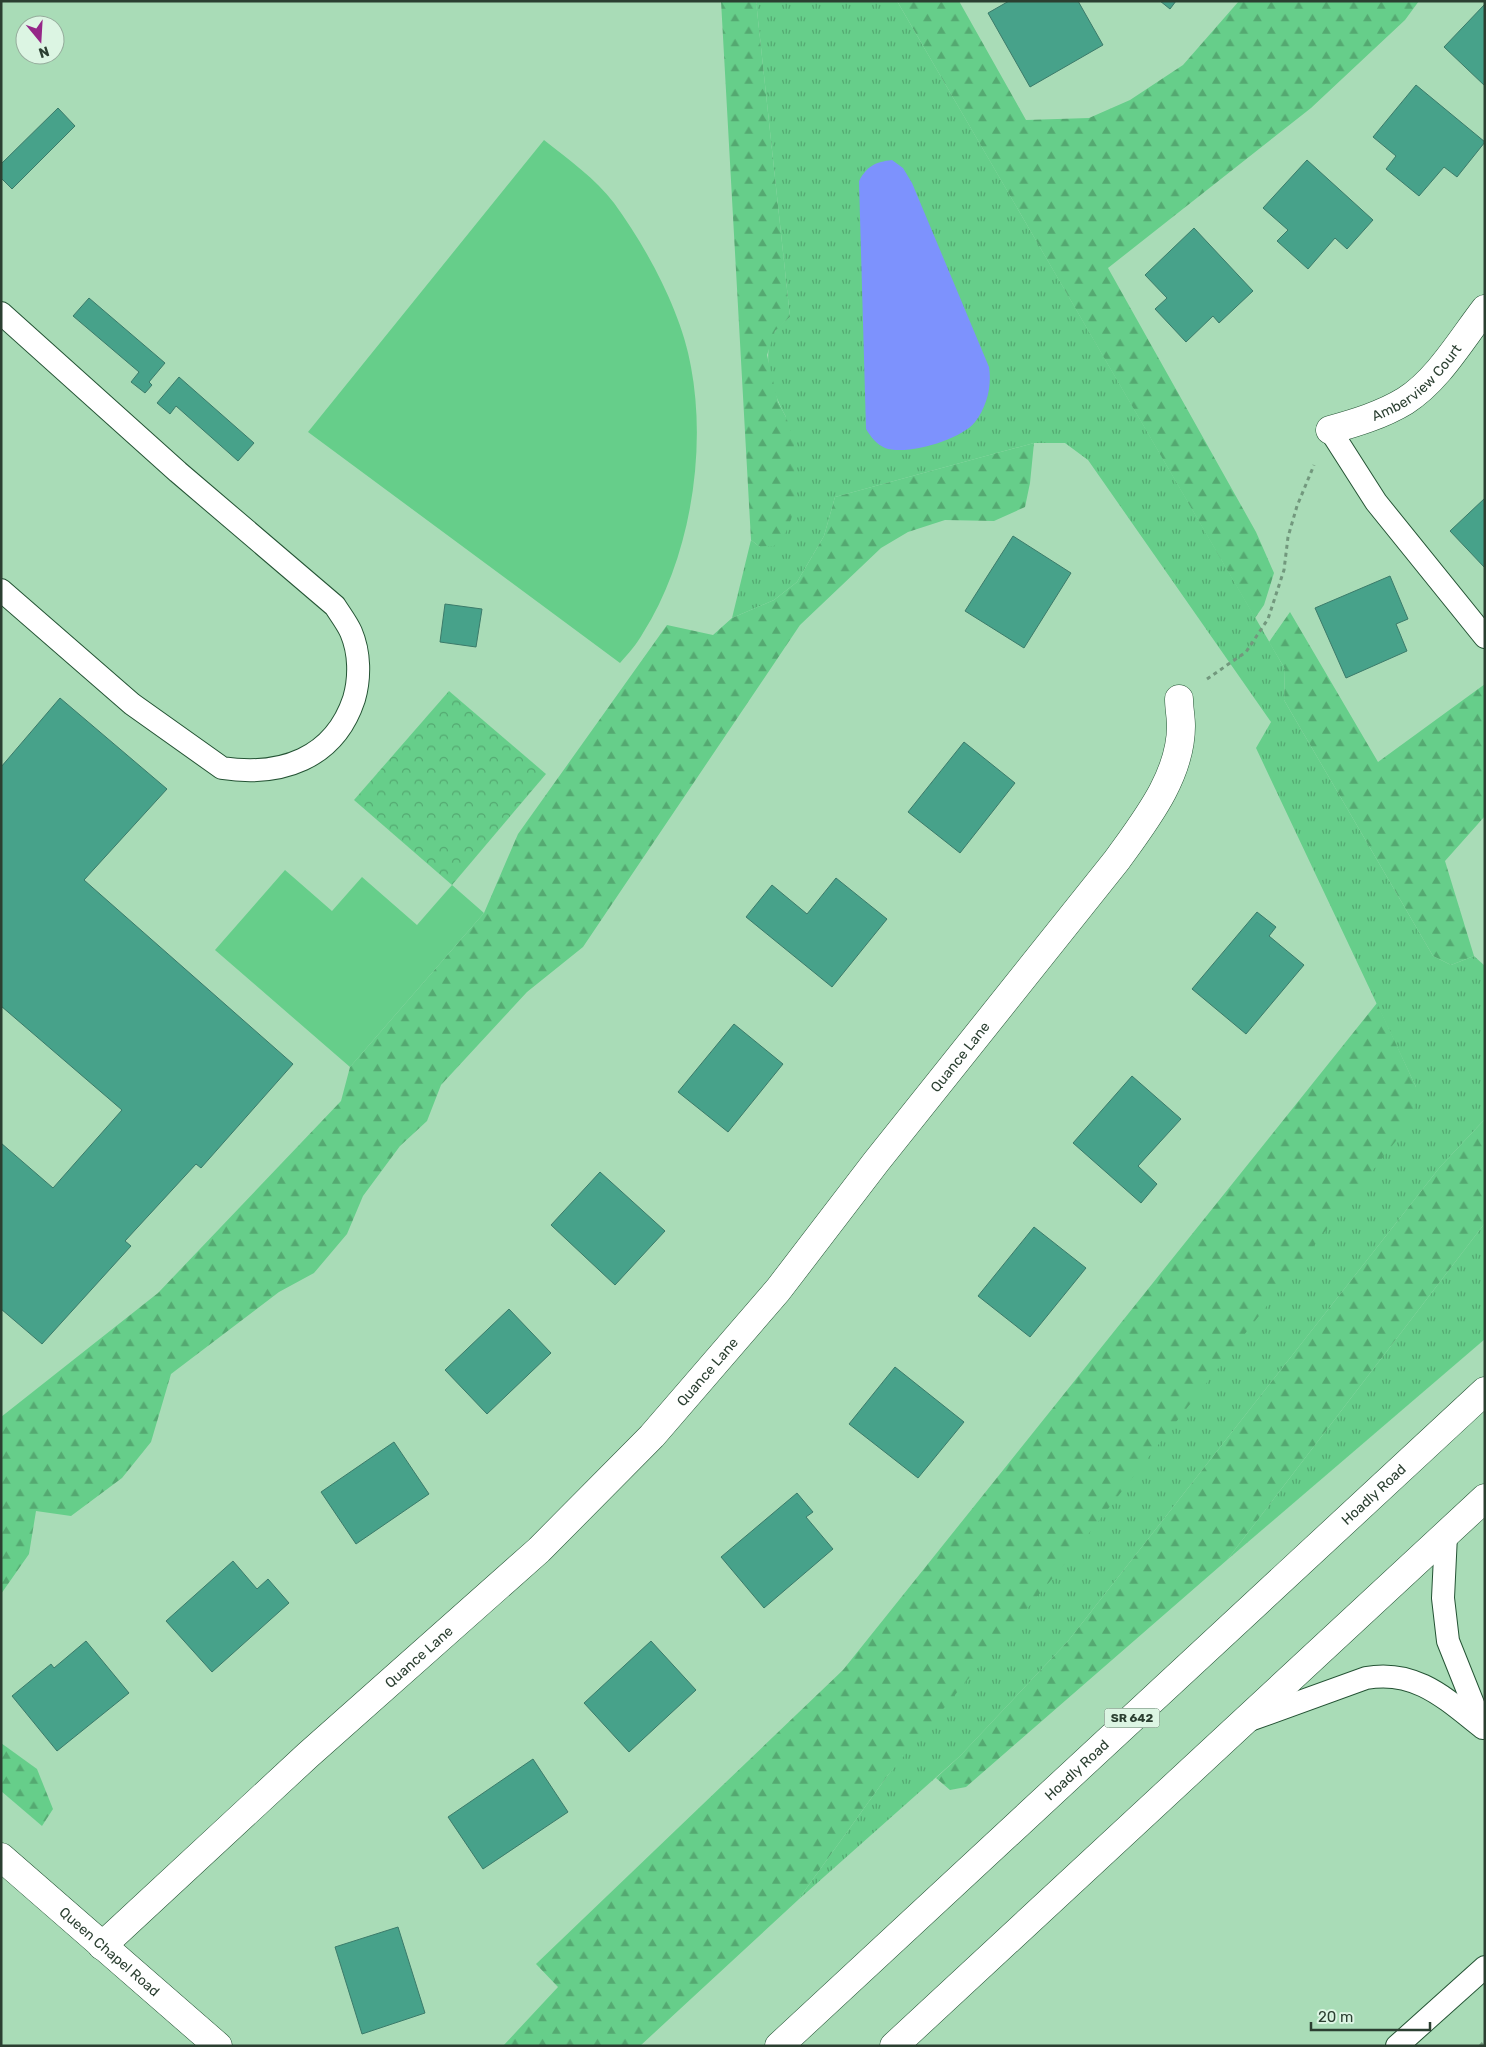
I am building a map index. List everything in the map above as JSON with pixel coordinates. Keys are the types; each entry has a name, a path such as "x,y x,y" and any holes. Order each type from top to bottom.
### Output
{"street":[{"name":"Amberview Court","path":"1330,430 1365,419 1405,401 1435,373 1485,309"},
{"name":"Quance Lane","path":"102,1946 308,1755 539,1550 652,1436 772,1298 876,1162 1117,860 1148,816 1170,776 1178,748 1182,726 1178,699"},
{"name":"Hoadly Road","path":"779,2046 1485,1391"},
{"path":"894,2046 1485,1498"},
{"name":"Queen Chapel Road","path":"1,1857 218,2046"}],"lane":[{"path":"1,313 178,472 335,606 351,632 358,662 357,687 348,717 330,743 307,758 272,770 222,768 132,704 1,590"},
{"path":"1330,430 1376,502 1485,637"},
{"path":"1446,1534 1444,1598 1448,1641 1454,1660 1484,1730"},
{"path":"1244,1722 1366,1678 1385,1675 1403,1678 1422,1685 1439,1695 1484,1730"},
{"path":"1397,2046 1485,1967"}],"path":[{"path":"1178,699 1246,652 1268,619 1284,570 1288,537 1297,506 1330,430"},
{"path":"1480,2046 1485,2041"}],"green space":[{"path":"721,1 756,1 790,317 775,331 767,355 778,402 786,417 794,440 795,509 786,532 774,546 760,547 751,540"},
{"path":"756,1 897,1 1285,669 1284,700 1433,956 1451,965 1474,956 1485,966 1485,1119 1440,1167 1068,1641 960,1756 798,1900 888,1775 1416,1087 1256,748 1271,722 1088,460 1065,443 1034,443 835,497 824,536 797,582 774,600 732,618 751,540 760,547 786,417 773,386 768,362 771,340 776,330 790,317"},
{"path":"897,1 959,1 1026,120 1089,118 1130,100 1183,65 1239,1 1419,1 1405,20 1311,108 1108,268 1256,532 1274,573 1264,605 1255,618"},
{"path":"544,140 607,194 639,240 671,303 680,325 691,367 697,434 691,504 683,539 673,572 659,604 638,641 620,663 308,432"},
{"path":"1034,443 1030,483 1025,507 994,521 945,520 908,532 881,548 800,625 583,947 527,992 441,1085 427,1121 400,1146 363,1196 347,1234 314,1273 279,1292 171,1374 151,1442 122,1478 71,1516 36,1511 29,1554 1,1594 1,1417 158,1293 341,1101 350,1067 484,913 518,834 667,625 713,635 732,618 774,600 797,582 824,536 835,497"},
{"path":"1290,612 1378,762 1485,684 1485,816 1445,861 1474,956 1451,965 1433,956 1284,700 1285,669 1269,642"},
{"path":"449,691 546,774 452,885 354,800"},
{"path":"285,870 332,911 362,877 417,925 452,885 484,913 350,1067 215,950"},
{"path":"1377,1003 1416,1087 1413,1119 1072,1555 888,1775 798,1900 640,2046 503,2046 558,1987 536,1964 843,1670"},
{"path":"1485,1119 1485,1223 1227,1560 966,1787 950,1790 936,1778 960,1756 1068,1641 1440,1167"},
{"path":"1485,1223 1485,1339 1227,1560"},
{"path":"1,1743 37,1769 53,1809 42,1826 1,1791"}],"water":[{"path":"892,160 903,168 912,183 989,367 990,374 989,389 985,403 979,416 968,429 933,445 906,450 885,448 874,440 866,429 859,181 872,166"}],"building":[{"path":"1009,1 1078,1 1103,45 1030,87 988,13"},
{"path":"1160,1 1176,1 1170,9"},
{"path":"1485,4 1485,86 1444,47"},
{"path":"1416,85 1485,142 1457,177 1444,167 1419,196 1386,169 1396,156 1373,137"},
{"path":"58,108 75,126 12,189 1,178 1,164"},
{"path":"1307,160 1373,220 1347,249 1335,238 1308,269 1277,241 1288,230 1263,208"},
{"path":"1194,228 1253,291 1219,323 1213,316 1186,342 1155,309 1167,298 1145,275"},
{"path":"89,298 165,363 149,382 152,385 145,393 131,382 139,372 73,316"},
{"path":"179,377 254,443 238,461 176,406 170,414 157,403"},
{"path":"1485,498 1485,568 1450,531"},
{"path":"1013,536 1071,573 1024,648 965,611"},
{"path":"1390,576 1408,619 1396,624 1407,651 1346,678 1315,608"},
{"path":"445,604 482,609 476,647 440,642"},
{"path":"60,698 167,789 84,880 293,1064 201,1168 196,1164 125,1241 131,1246 42,1344 1,1309 1,1143 53,1188 122,1110 1,1006 1,767"},
{"path":"964,742 1015,783 960,853 908,812"},
{"path":"836,878 887,919 832,987 746,917 772,885 807,914"},
{"path":"1257,912 1276,927 1269,936 1304,965 1246,1034 1192,989"},
{"path":"734,1024 783,1064 728,1132 678,1092"},
{"path":"1132,1076 1181,1119 1138,1166 1157,1184 1141,1203 1073,1143"},
{"path":"600,1172 665,1231 615,1285 551,1225"},
{"path":"1034,1227 1086,1268 1030,1337 978,1296"},
{"path":"509,1309 551,1353 487,1414 445,1370"},
{"path":"895,1367 964,1422 918,1478 849,1424"},
{"path":"394,1442 429,1494 356,1544 321,1492"},
{"path":"797,1493 813,1512 806,1517 833,1549 764,1608 721,1557"},
{"path":"233,1561 257,1589 268,1579 289,1603 212,1672 166,1621"},
{"path":"86,1641 129,1693 57,1751 12,1696 51,1664 54,1668"},
{"path":"651,1641 696,1690 629,1752 584,1703"},
{"path":"533,1759 568,1812 483,1869 448,1817"},
{"path":"398,1927 425,2013 362,2034 335,1947"}]}
